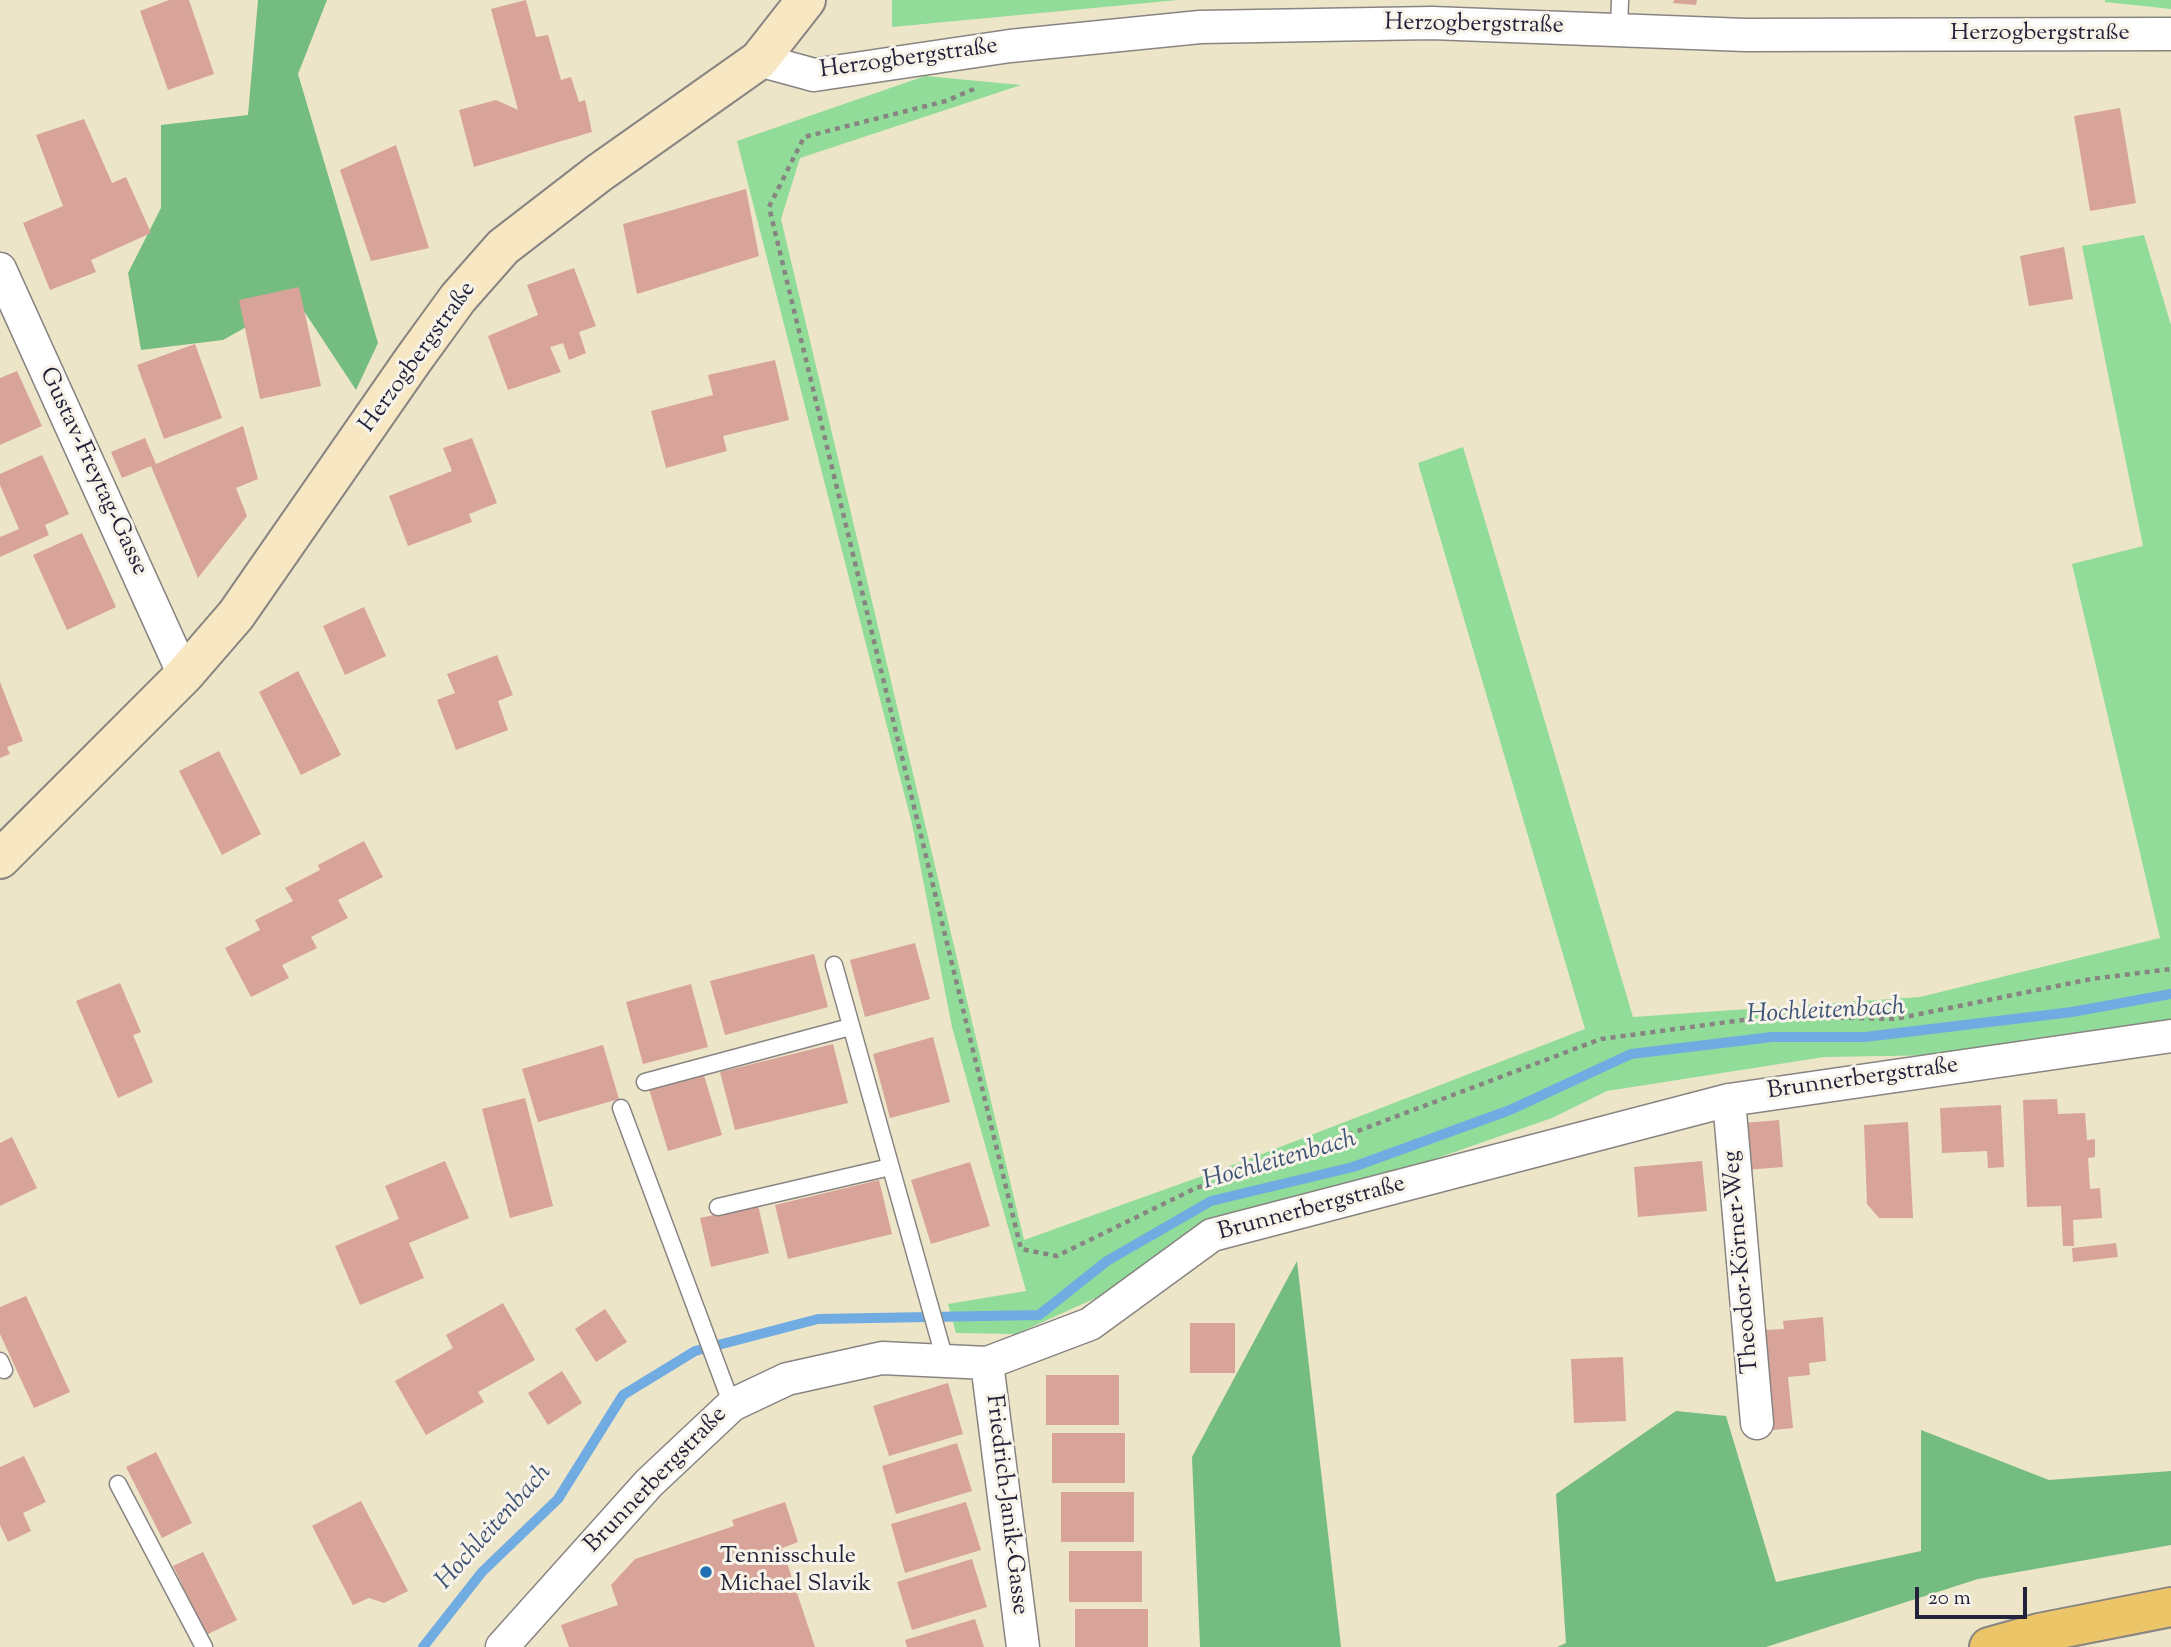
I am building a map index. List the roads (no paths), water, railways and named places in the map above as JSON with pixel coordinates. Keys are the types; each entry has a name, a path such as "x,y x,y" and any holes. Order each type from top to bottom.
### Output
{"highway":[{"path":"1989,1647 2039,1633 2171,1607"}],"main road":[{"path":"759,60 806,0"},
{"name":"Herzogbergstraße","path":"0,859 184,675 236,615 451,308 503,247 589,180 759,60"}],"street":[{"name":"Herzogbergstraße","path":"759,60 814,75 1010,46 1200,27 1432,23 1619,14 1745,36 2171,34"},
{"name":"Gustav-Freytag-Gasse","path":"0,269 184,675"},
{"name":"Brunnerbergstraße","path":"502,1647 649,1483 732,1405 787,1379 941,1346 987,1363 1090,1324 1212,1235 1729,1100 2171,1036"},
{"name":"Theodor-Körner-Weg","path":"1729,1100 1757,1423"},
{"name":"Friedrich-Janik-Gasse","path":"987,1363 1023,1647"}],"lane":[{"path":"834,965 941,1346"},
{"path":"645,1082 850,1027"},
{"path":"621,1108 732,1405"},
{"path":"718,1207 890,1167"},
{"path":"118,1484 204,1647"}],"waterway":[{"name":"Hochleitenbach","path":"423,1647 482,1572 558,1499 623,1395 695,1351 818,1319 1039,1315 1107,1261 1211,1201 1353,1167 1510,1110 1631,1054 1772,1037 1865,1037 2072,1012 2171,994"}],"place":[{"name":"Tennisschule Michael Slavik","path":"706,1572"}]}
